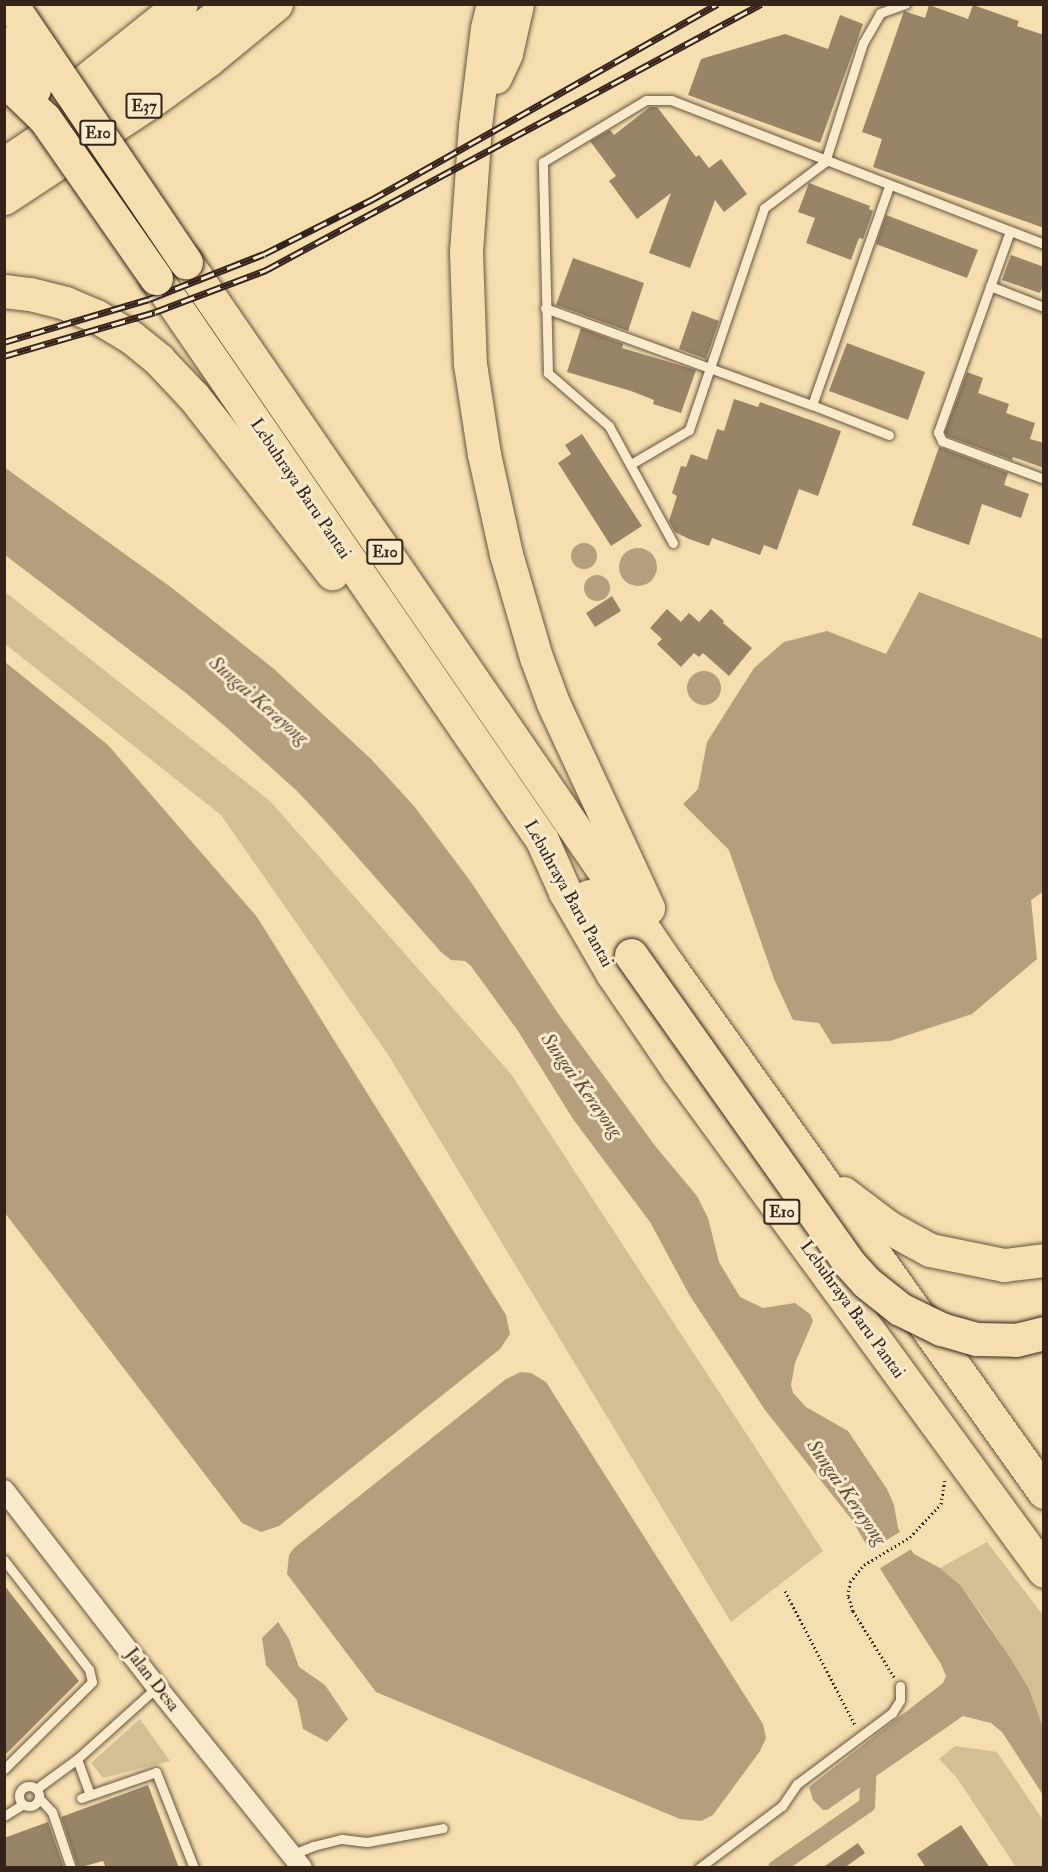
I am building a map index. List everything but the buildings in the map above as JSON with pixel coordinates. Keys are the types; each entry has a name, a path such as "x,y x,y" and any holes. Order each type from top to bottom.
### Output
{"highway":[{"name":"E10","path":"11,4 669,966 1044,1492"},
{"path":"4,19 20,4"},
{"path":"4,143 100,71 182,4"},
{"name":"E37","path":"4,164 135,76 233,4"},
{"name":"E37","path":"4,198 151,101 208,60 276,4"},
{"path":"493,4 475,126 466,252 470,364 484,454 520,610 554,703 645,901 669,966"},
{"path":"475,126 506,53 517,4"},
{"path":"4,44 31,82 45,119"},
{"path":"4,74 16,91 45,119"},
{"path":"4,143 135,76"},
{"name":"Lebuhraya Baru Pantai","path":"45,119 542,840 565,892 612,974 685,1079 1044,1571"},
{"path":"4,291 30,294 65,303 96,316 131,337 159,360 219,428 374,626 417,658"},
{"path":"542,840 573,873 849,1263 866,1282 900,1309 941,1329 976,1339 1016,1340 1044,1333"},
{"path":"820,1176 888,1227 930,1250 1004,1265 1044,1260"}],"street":[{"name":"Jalan Desa","path":"4,1490 297,1862"}],"lane":[{"path":"632,464 689,430 764,208 825,162 863,43 880,13 905,4"},
{"path":"673,543 632,464 609,426 548,373 543,162 646,100 671,100 825,162 1044,244"},
{"path":"812,405 889,186"},
{"path":"1010,231 938,432 942,441 1044,479"},
{"path":"990,286 1044,307"},
{"path":"545,308 889,435"},
{"path":"4,1560 89,1669 92,1682 4,1769"},
{"path":"699,1868 783,1806 797,1784 892,1713 900,1700 900,1686"},
{"path":"4,1816 23,1804 33,1805 38,1794 157,1687"},
{"path":"77,1759 86,1796 156,1772 194,1868"},
{"path":"23,1804 19,1795 22,1789 31,1786 52,1812 71,1868"},
{"path":"297,1862 313,1846 342,1839 367,1842 443,1828"}],"path":[{"path":"900,1686 853,1611 848,1596 850,1582 864,1565 909,1537 941,1504 946,1480 939,1470"},
{"path":"785,1591 860,1736"}],"shaded area":[{"path":"4,591 270,801 511,1074 823,1551 731,1622 389,1056 221,815 5,644"},
{"path":"987,1542 1043,1615 1043,1727 1029,1689 987,1622 961,1586 940,1568"},
{"path":"140,1719 170,1761 103,1778 91,1763"},
{"path":"955,1746 997,1752 1043,1820 1043,1867 1016,1867 957,1778 939,1759"}],"water":[{"name":"Sungai Kerayong","path":"4,467 172,588 274,669 371,759 414,806 471,882 557,1012 656,1147 697,1196 708,1218 719,1262 740,1297 763,1308 795,1303 810,1314 813,1321 795,1363 791,1385 793,1393 806,1407 848,1431 887,1489 894,1505 898,1528 908,1546 914,1554 940,1568 961,1586 1009,1656 1029,1689 1043,1727 1043,1795 1002,1732 991,1723 963,1716 827,1810 823,1810 813,1800 809,1787 943,1683 946,1676 941,1664 852,1520 765,1410 690,1296 650,1222 573,1119 518,1031 471,966 465,961 451,960 441,952 297,791 226,727 186,693 5,555"},
{"path":"584,543 593,547 597,556 593,565 584,569 575,565 571,556 575,547"},
{"path":"638,548 652,553 657,567 652,581 638,586 624,581 619,567 624,553"},
{"path":"597,575 606,579 610,588 606,597 597,601 588,597 584,588 588,579"},
{"path":"919,592 1043,639 1044,891 1031,900 1037,959 972,1014 890,1041 832,1044 819,1023 793,1020 774,979 729,850 683,804 698,789 707,742 754,668 784,642 827,631 886,654"},
{"path":"5,662 108,745 257,917 506,1315 510,1334 500,1349 279,1526 261,1532 242,1523 5,1213"},
{"path":"704,671 716,676 721,688 716,700 704,705 692,700 687,688 692,676"},
{"path":"521,1372 531,1373 546,1382 763,1724 766,1738 760,1751 713,1815 701,1821 680,1819 376,1692 287,1574 289,1555 294,1548 506,1379"},
{"path":"278,1622 289,1639 299,1667 325,1685 348,1719 327,1742 303,1729 297,1700 266,1665 262,1638"}],"pier":[{"path":"903,1530 913,1548 877,1570 867,1552"}],"waterway":[{"path":"776,1868 867,1805 869,1761"}],"railway":[{"path":"4,342 149,299 264,254 371,200 717,4"},
{"path":"4,356 155,312 266,270 761,4"}]}
